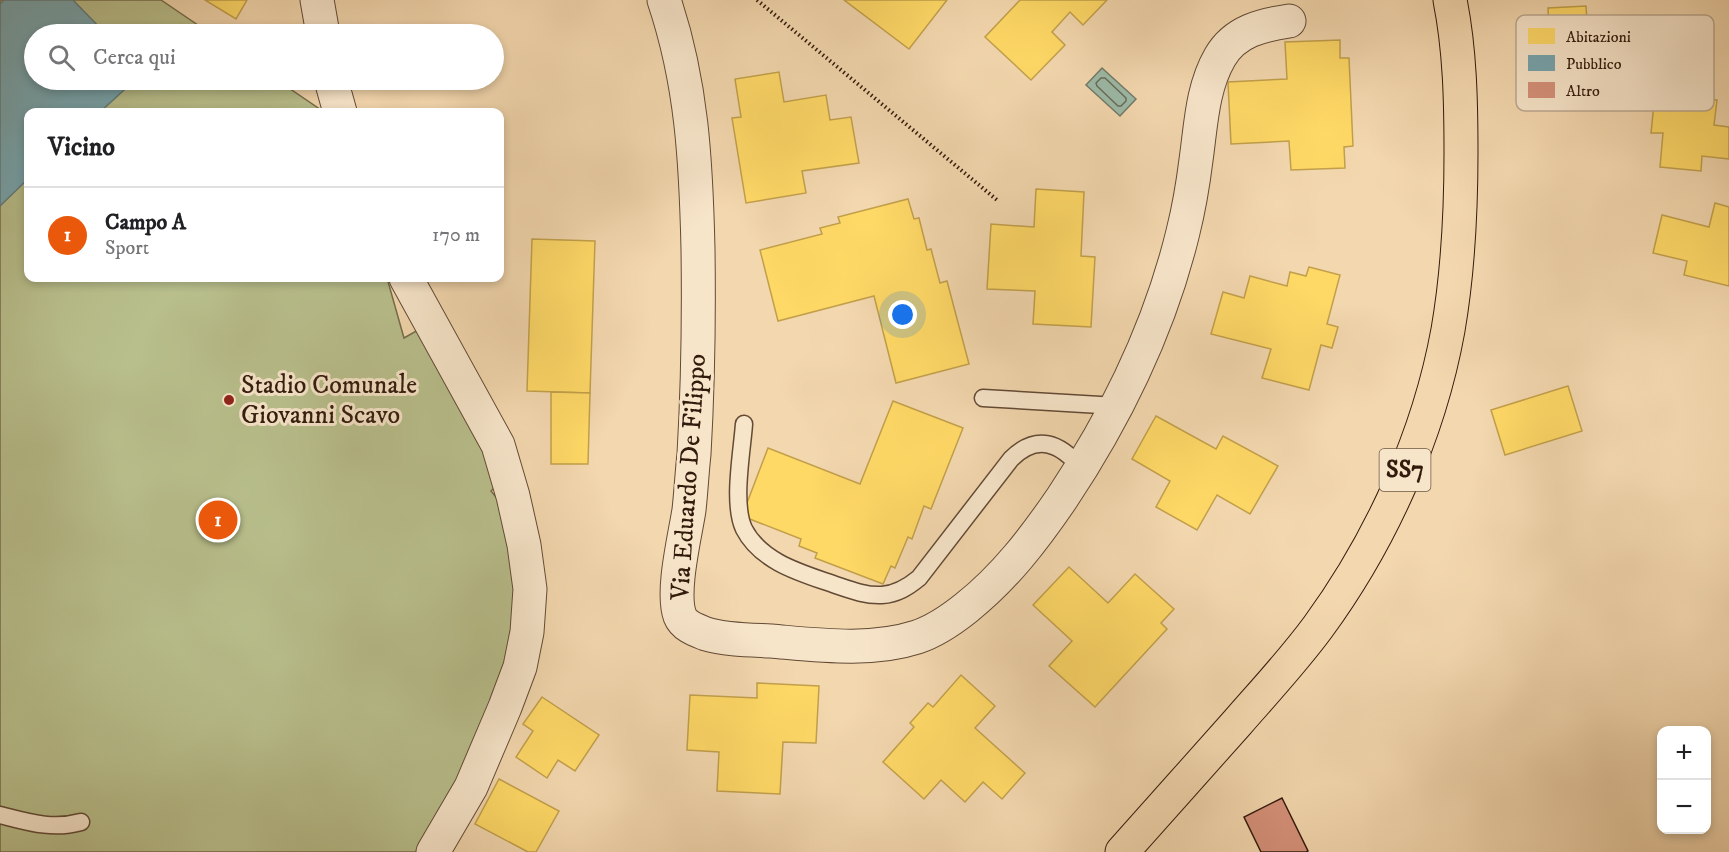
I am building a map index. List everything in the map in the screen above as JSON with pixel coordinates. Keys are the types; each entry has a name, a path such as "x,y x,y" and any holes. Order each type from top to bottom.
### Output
{"main road":[{"name":"SS7","path":"1122,852 1318,628 1371,542 1411,455 1429,404 1444,347 1455,268 1461,194 1461,110 1457,47 1450,0"}],"street":[{"path":"317,0 321,24"},
{"name":"Via Eduardo De Filippo","path":"664,0 677,41 688,91 697,198 698,388 690,504 677,593 680,615 688,626 706,634 765,641 860,645 895,643 915,638 949,621 997,580 1028,546 1081,468 1117,406 1143,350 1175,262 1192,192 1203,104 1217,63 1227,47 1241,35 1258,27 1290,21"},
{"path":"334,90 339,108"},
{"path":"408,282 498,445 524,545 530,589 527,632 520,667 471,787 433,852"}],"lane":[{"path":"983,398 1117,406"},
{"name":"Via Eduardo De Filippo","path":"744,424 739,502 743,527 753,541 765,553 789,568 853,591 868,594 882,595 897,592 919,578 1011,459 1022,449 1038,444 1055,446 1068,452 1081,468"},
{"path":"0,815 49,826 81,822"}],"path":[{"path":"757,0 997,200"}],"green space":[{"name":"Stadio Comunale Giovanni Scavo","path":"0,0 161,0 196,24 24,24 24,90 292,90 318,108 24,108 24,282 388,282 404,338 418,330 492,461 498,484 491,491 505,508 523,602 511,667 474,752 420,852 0,852"}],"water":[{"path":"1102,68 1136,99 1120,116 1086,85"}],"building: Abitazioni":[{"path":"205,0 247,0 236,19"},
{"path":"844,0 947,0 909,49"},
{"path":"1020,0 1107,0 1083,25 1070,12 1052,32 1065,45 1031,80 985,37"},
{"path":"1586,6 1587,15 1548,15 1548,8"},
{"path":"1340,40 1340,58 1349,58 1353,146 1344,147 1345,168 1291,170 1289,141 1231,144 1228,82 1287,79 1285,42"},
{"path":"779,72 784,102 826,95 830,120 851,117 859,163 802,171 806,193 746,203 732,118 741,117 735,79"},
{"path":"1714,100 1717,100 1714,125 1729,127 1729,159 1702,156 1701,171 1660,167 1663,133 1651,133 1653,111 1714,111"},
{"path":"1036,189 1084,192 1081,256 1095,257 1091,327 1033,324 1035,291 987,289 991,224 1034,227"},
{"path":"908,199 914,219 919,218 927,250 931,249 940,283 947,281 969,364 896,383 874,296 778,321 760,250 822,234 820,228 840,223 838,217"},
{"path":"1715,203 1729,207 1729,286 1684,275 1687,261 1653,253 1662,215 1709,227"},
{"path":"532,239 595,241 590,393 527,391"},
{"path":"1309,267 1340,275 1327,324 1338,327 1332,348 1321,345 1309,390 1262,378 1271,349 1211,334 1223,292 1244,298 1250,276 1287,286 1290,272 1306,276"},
{"path":"1568,386 1582,431 1505,455 1491,410"},
{"path":"551,392 590,393 588,464 551,464"},
{"path":"893,401 963,428 931,509 924,506 912,539 908,537 895,568 891,566 883,584 815,558 817,553 799,546 801,539 742,516 768,448 860,484"},
{"path":"1156,416 1216,449 1223,436 1278,466 1250,514 1217,495 1197,530 1156,507 1170,481 1132,459"},
{"path":"1069,567 1108,603 1135,574 1174,609 1161,623 1167,629 1095,707 1049,666 1072,641 1033,605"},
{"path":"961,675 995,706 975,728 1025,773 1002,799 983,782 965,802 941,780 924,799 883,762 914,727 910,723 928,703 933,707"},
{"path":"757,683 819,686 816,743 783,742 780,794 717,791 719,752 687,750 690,695 757,698"},
{"path":"542,697 599,735 575,771 558,760 547,778 516,757 533,731 523,724"},
{"path":"499,779 559,811 536,852 528,852 475,824"}],"building: Pubblico":[{"path":"4,0 73,0 96,24 24,24 24,90 124,90 104,108 24,108 24,183 0,206 0,4"}],"building: Altro":[{"path":"1282,798 1308,851 1306,852 1261,852 1244,817"}],"place":[{"name":"Stadio Comunale Giovanni Scavo","path":"229,400"},
{"name":"Campo A","path":"218,520"}]}
